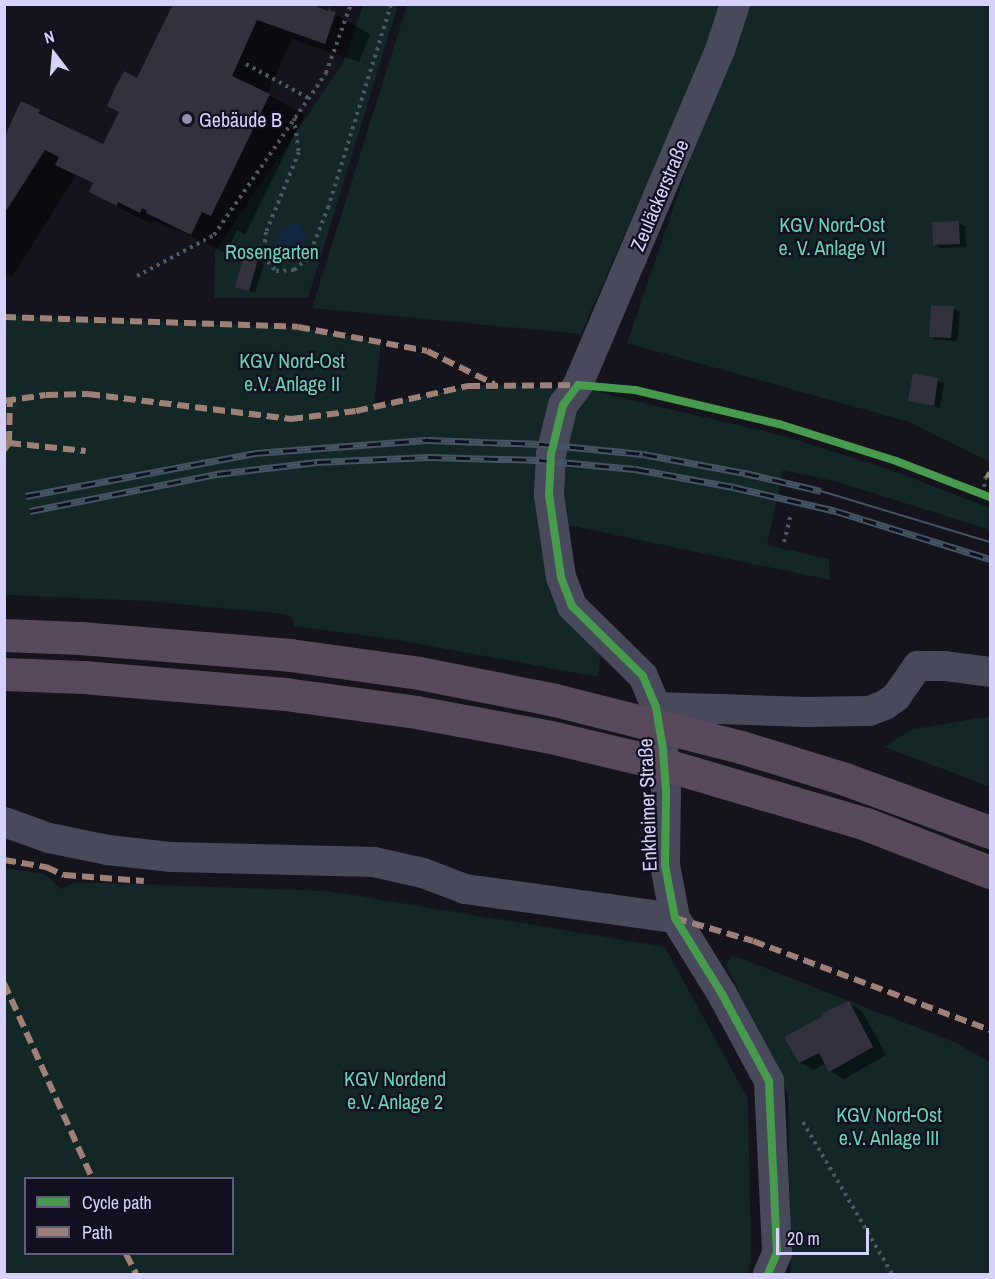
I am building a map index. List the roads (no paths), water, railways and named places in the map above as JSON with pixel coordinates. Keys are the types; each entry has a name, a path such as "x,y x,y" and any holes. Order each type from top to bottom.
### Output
{"highway":[{"path":"4,635 80,638 290,655 419,673 555,700 653,723 845,779 990,832"},
{"path":"4,674 83,677 285,694 416,712 540,735 659,763 866,824 990,872"}],"lane":[{"name":"Zeuläckerstraße","path":"578,385 720,50 735,4"},
{"name":"Enkheimer Straße","path":"578,385 563,405 551,454 549,495 561,577 572,606 643,676 656,707 666,791 665,865 675,918 722,994 769,1081 777,1253 768,1275"},
{"path":"656,707 806,712 869,711 896,698 918,666 945,666 990,672"},
{"path":"4,822 50,838 108,850 170,857 374,862 423,873 465,889 675,918"}],"water":[{"path":"300,222 306,240 296,257 279,261 273,246 283,228"}],"tram line":[{"path":"821,491 990,542"}],"railway":[{"path":"26,496 255,453 427,440 542,444 643,454 745,473 821,491"},
{"path":"30,511 217,474 317,462 428,457 539,460 635,469 733,487 836,511 990,559"}],"place":[{"name":"Gebäude B","path":"187,119"}],"park label":[{"name":"KGV Nord-Ost e. V. Anlage VI","path":"832,236"},
{"name":"Rosengarten","path":"272,251"},
{"name":"KGV Nord-Ost e.V. Anlage II","path":"292,372"},
{"name":"KGV Nordend e.V. Anlage 2","path":"395,1090"},
{"name":"KGV Nord-Ost e.V. Anlage III","path":"889,1126"}]}
